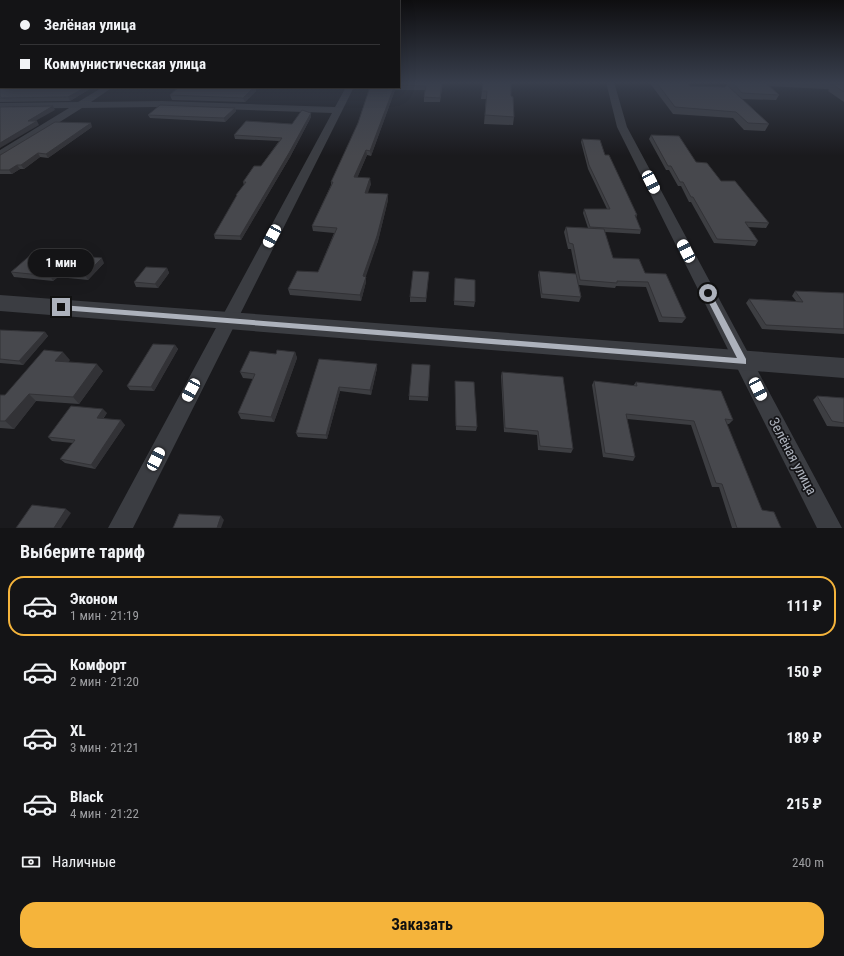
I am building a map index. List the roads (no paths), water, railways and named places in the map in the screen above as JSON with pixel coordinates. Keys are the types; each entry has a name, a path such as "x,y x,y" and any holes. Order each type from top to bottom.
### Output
{"street":[{"path":"0,155 78,107"},
{"path":"240,107 339,110"},
{"path":"120,528 227,320 341,107"},
{"name":"Зелёная улица","path":"617,107 622,127 830,528"},
{"path":"0,303 743,362 844,368"}]}
